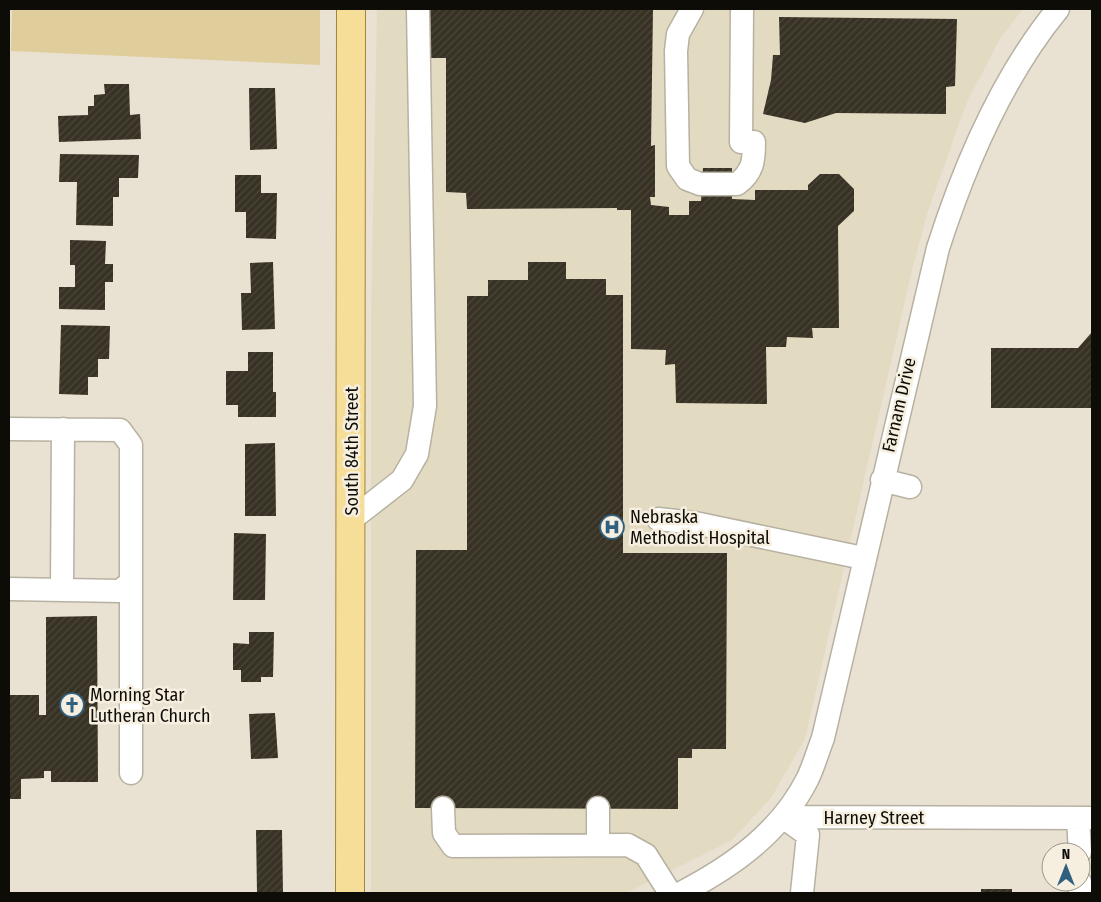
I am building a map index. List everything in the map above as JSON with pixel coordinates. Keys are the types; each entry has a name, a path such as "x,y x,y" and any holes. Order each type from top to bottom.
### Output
{"main road":[{"name":"South 84th Street","path":"350,893 352,519 351,9"}],"street":[{"path":"352,519 402,480 417,454 425,406 418,9"},
{"path":"692,9 678,34 676,51 678,166 687,179 700,184 737,184 749,174 754,163 748,142 742,9"},
{"name":"Farnam Drive","path":"783,818 807,778 823,738 863,558 935,256 953,201 997,105 1029,50 1058,9"},
{"path":"9,429 120,430 132,445 130,582 131,774"},
{"path":"62,590 63,429"},
{"path":"882,480 910,487"},
{"path":"658,519 695,523 863,558"},
{"path":"9,590 120,591 130,582"},
{"path":"443,808 444,833 453,846 628,845 646,855 670,893"},
{"path":"598,808 598,846"},
{"path":"682,893 731,865 765,837 783,818 808,835 802,893"},
{"name":"Harney Street","path":"783,818 1085,818"},
{"path":"1081,842 1085,818"}],"shaded area":[{"path":"12,9 320,9 320,65 11,51"},
{"name":"Nebraska Methodist Hospital","path":"377,9 1023,9 1000,39 967,102 928,211 912,270 805,739 771,798 731,841 626,893 371,893 371,316"}],"building":[{"path":"429,9 653,9 651,146 655,145 655,197 650,197 651,205 669,207 669,215 689,215 689,201 701,201 703,168 732,168 732,199 755,200 755,190 808,190 808,185 820,174 839,174 854,189 854,211 838,226 839,328 812,328 813,338 787,337 786,347 766,347 767,404 676,403 675,364 665,365 666,350 631,349 631,210 617,210 617,208 467,209 466,193 446,192 446,58 429,58"},
{"path":"779,17 957,19 955,86 946,87 946,114 836,113 805,123 763,114 771,80 773,55 780,55"},
{"path":"104,84 129,84 130,115 140,114 141,139 59,142 58,116 88,115 88,106 94,106 94,95 105,94"},
{"path":"249,88 275,88 277,149 250,150"},
{"path":"60,154 139,155 138,178 119,178 119,197 113,197 113,226 76,225 77,182 59,182"},
{"path":"235,175 261,175 261,193 277,193 276,239 246,238 246,212 235,212"},
{"path":"70,240 106,241 105,264 113,264 113,282 105,282 105,310 59,309 59,287 75,287 75,265 70,265"},
{"path":"273,262 275,329 242,330 241,293 251,293 250,263"},
{"path":"528,262 566,262 566,279 606,279 606,295 623,295 623,553 727,553 726,749 692,749 692,758 678,758 678,809 415,808 416,550 467,550 467,296 488,296 488,280 528,280"},
{"path":"61,325 110,326 109,359 98,359 98,377 88,377 88,395 59,394"},
{"path":"1092,332 1092,408 991,408 991,348 1078,348"},
{"path":"248,352 273,352 273,392 276,392 276,417 238,417 238,405 226,405 226,371 248,371"},
{"path":"275,443 276,516 245,516 245,444"},
{"path":"234,533 266,534 265,600 233,600"},
{"name":"Morning Star Lutheran Church","path":"97,616 98,782 51,782 51,771 44,771 44,778 21,779 21,799 9,799 9,695 39,695 39,715 46,715 46,617"},
{"path":"249,632 274,632 273,677 261,677 261,682 241,682 241,670 233,670 233,643 249,644"},
{"path":"275,713 278,758 251,759 249,714"},
{"path":"256,830 282,830 283,893 257,893"},
{"path":"981,889 1012,889 1012,893 981,893"}],"place":[{"name":"Nebraska Methodist Hospital","path":"612,527"},
{"name":"Morning Star Lutheran Church","path":"72,705"}]}
